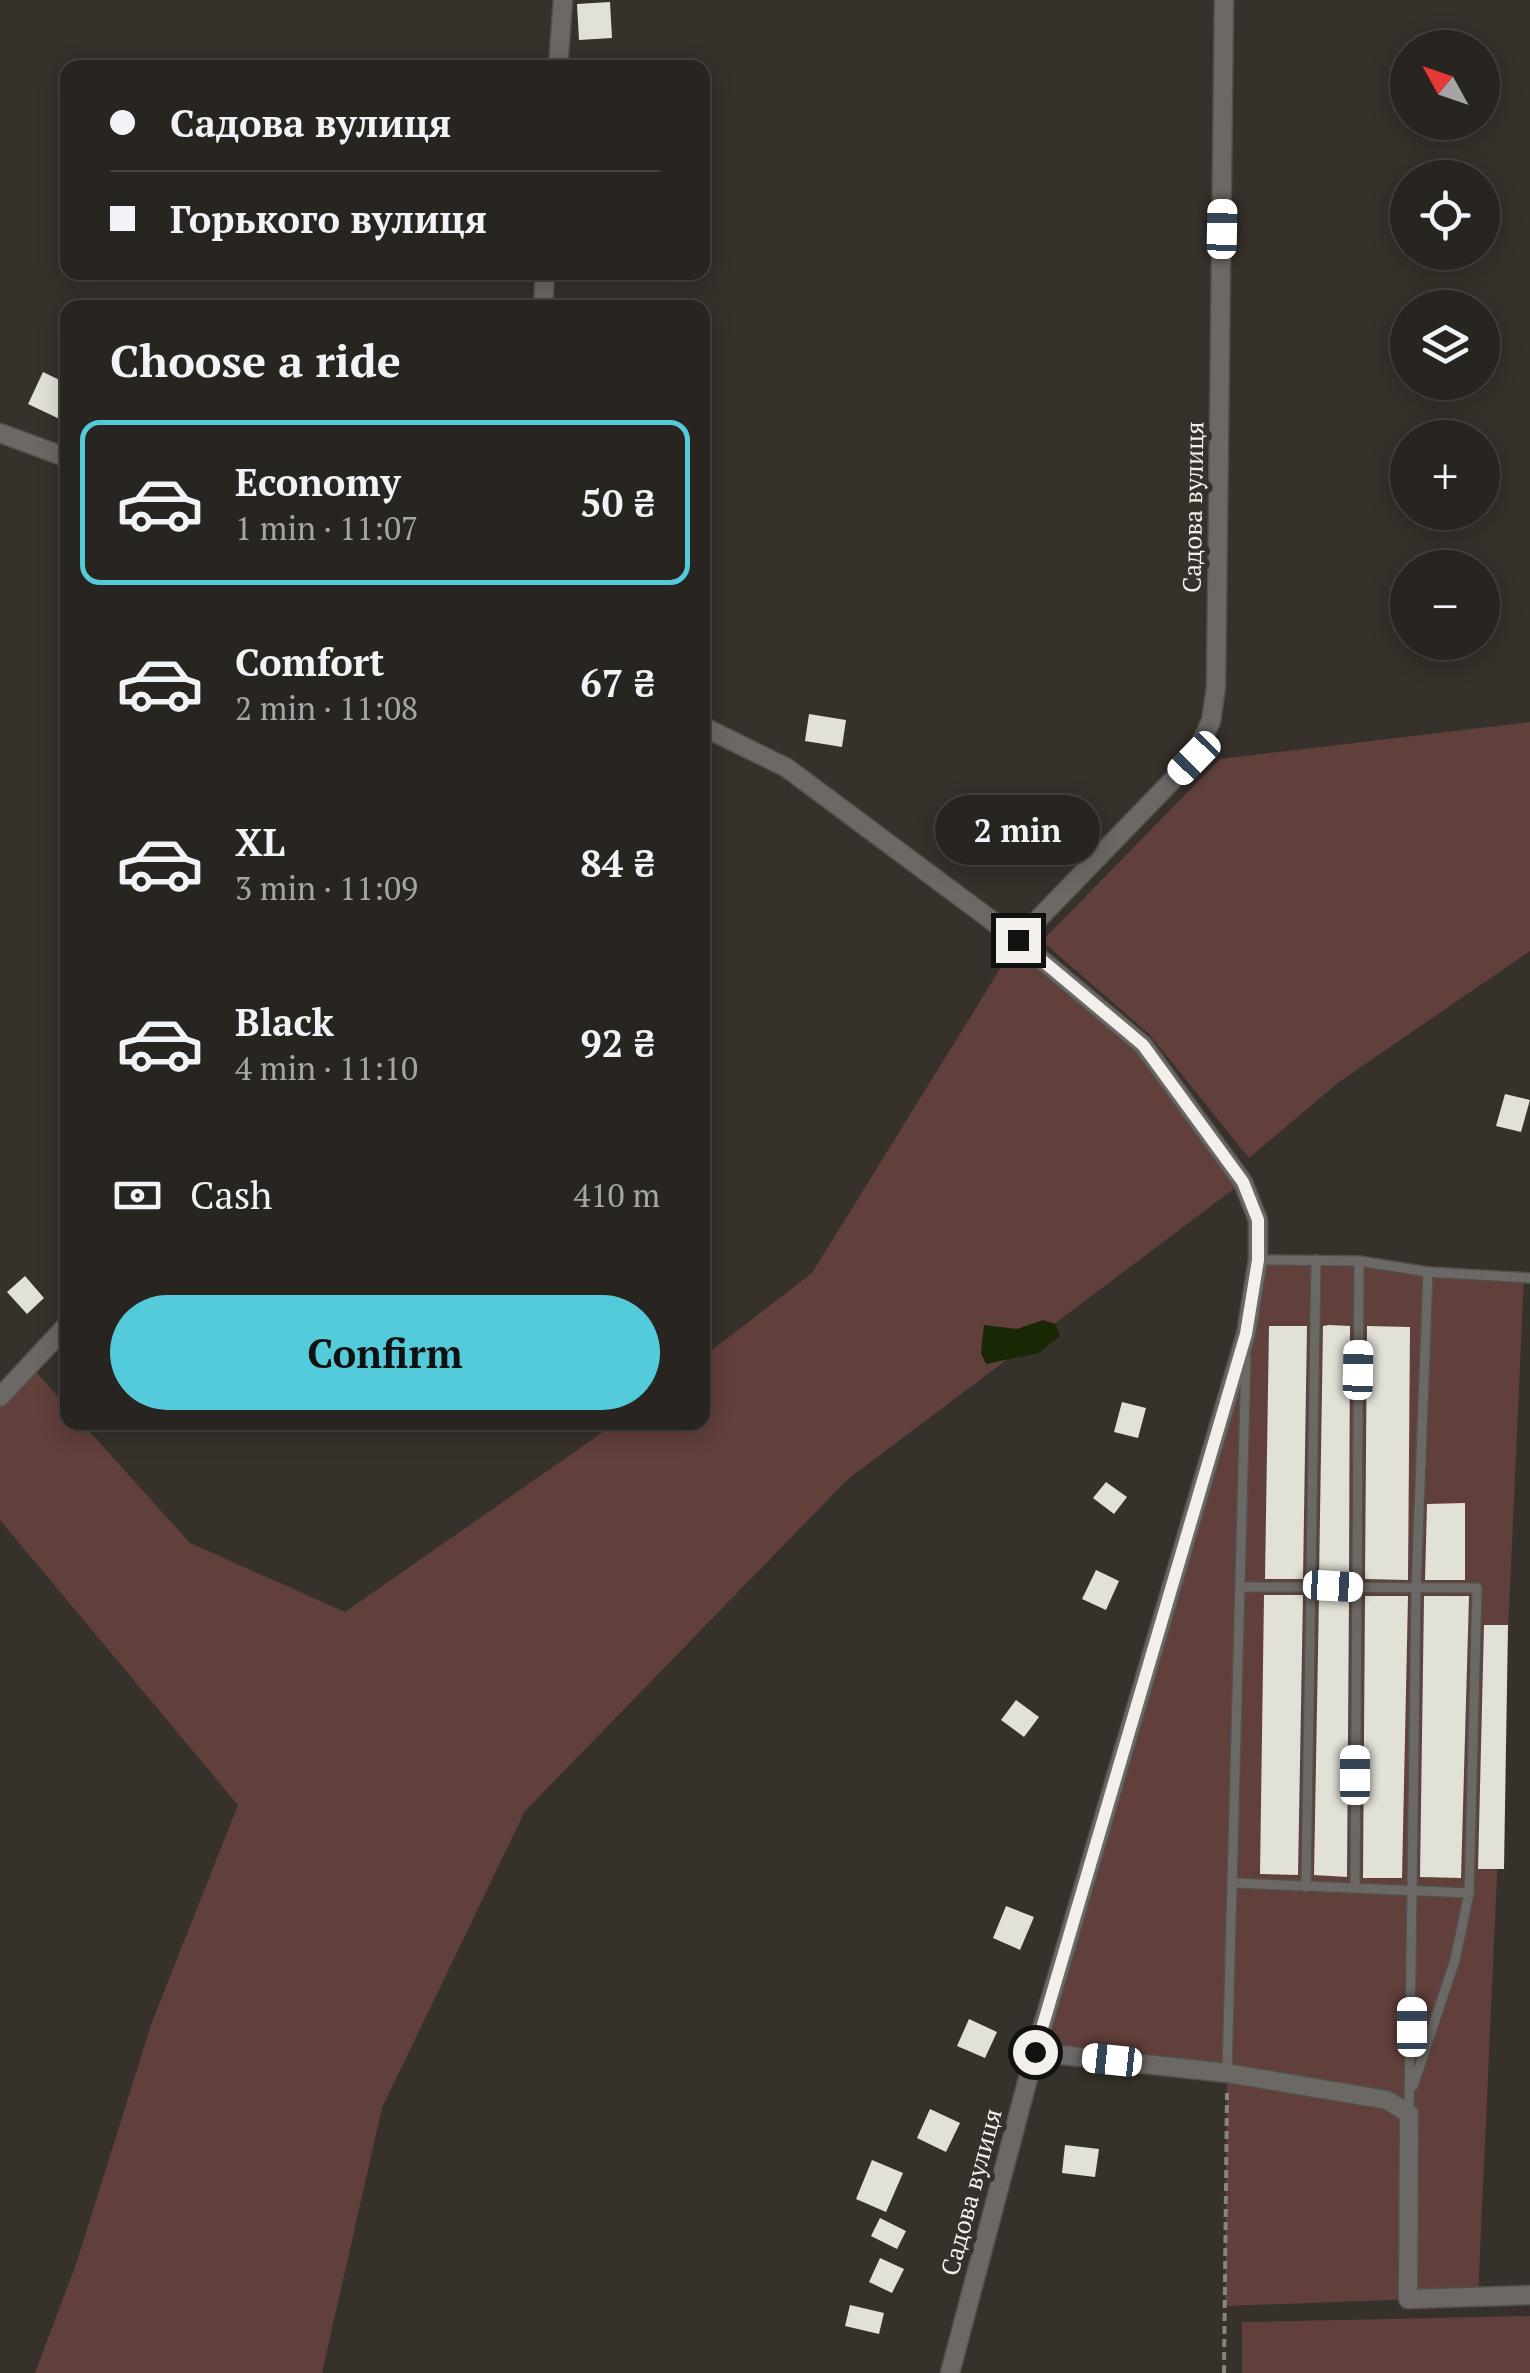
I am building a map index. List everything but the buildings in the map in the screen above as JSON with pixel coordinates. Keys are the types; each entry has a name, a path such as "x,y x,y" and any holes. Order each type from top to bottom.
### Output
{"street":[{"path":"558,60 562,0"},
{"name":"Садова вулиця","path":"1018,940 1194,758 1211,720 1216,687 1224,0"},
{"path":"0,433 60,455"},
{"name":"Садова вулиця","path":"710,730 786,768 1018,940 1143,1045 1243,1182 1258,1220 1258,1260 1246,1334 1035,2052 950,2373"},
{"path":"0,1397 60,1333"},
{"path":"1035,2052 1228,2072 1409,2107 1408,2299 1530,2295"}],"lane":[{"path":"1258,1260 1359,1261 1428,1272 1530,1278"},
{"path":"1306,1887 1316,1260"},
{"path":"1355,1888 1359,1261"},
{"path":"1409,2107 1416,1590 1428,1272"},
{"path":"1228,2072 1246,1334"},
{"path":"1241,1587 1477,1588 1469,1894 1455,1960 1409,2107"},
{"path":"1234,1883 1469,1894"}],"path":[{"path":"1224,2373 1228,2072"}],"shaded area":[{"path":"1530,722 1530,951 1339,1082 1249,1158 1149,1034 1042,941 1220,759"},
{"path":"1018,940 1143,1045 1243,1182 848,1479 525,1811 382,2108 322,2373 35,2373 76,2264 152,2022 238,1805 0,1520 0,1397 30,1365 60,1399 60,1430 88,1430 190,1543 345,1612 606,1430 710,1430 710,1352 812,1273"},
{"path":"1258,1260 1359,1261 1524,1278 1478,2297 1225,2306 1227,2073 1035,2052"},
{"path":"1043,1320 1055,1324 1060,1336 1039,1353 986,1364 981,1353 984,1325 1017,1329"},
{"path":"1530,2316 1530,2373 1242,2373 1242,2322"}],"route":[{"path":"1018,940 1143,1045 1243,1182 1258,1220 1258,1260 1246,1334 1035,2052"}]}
